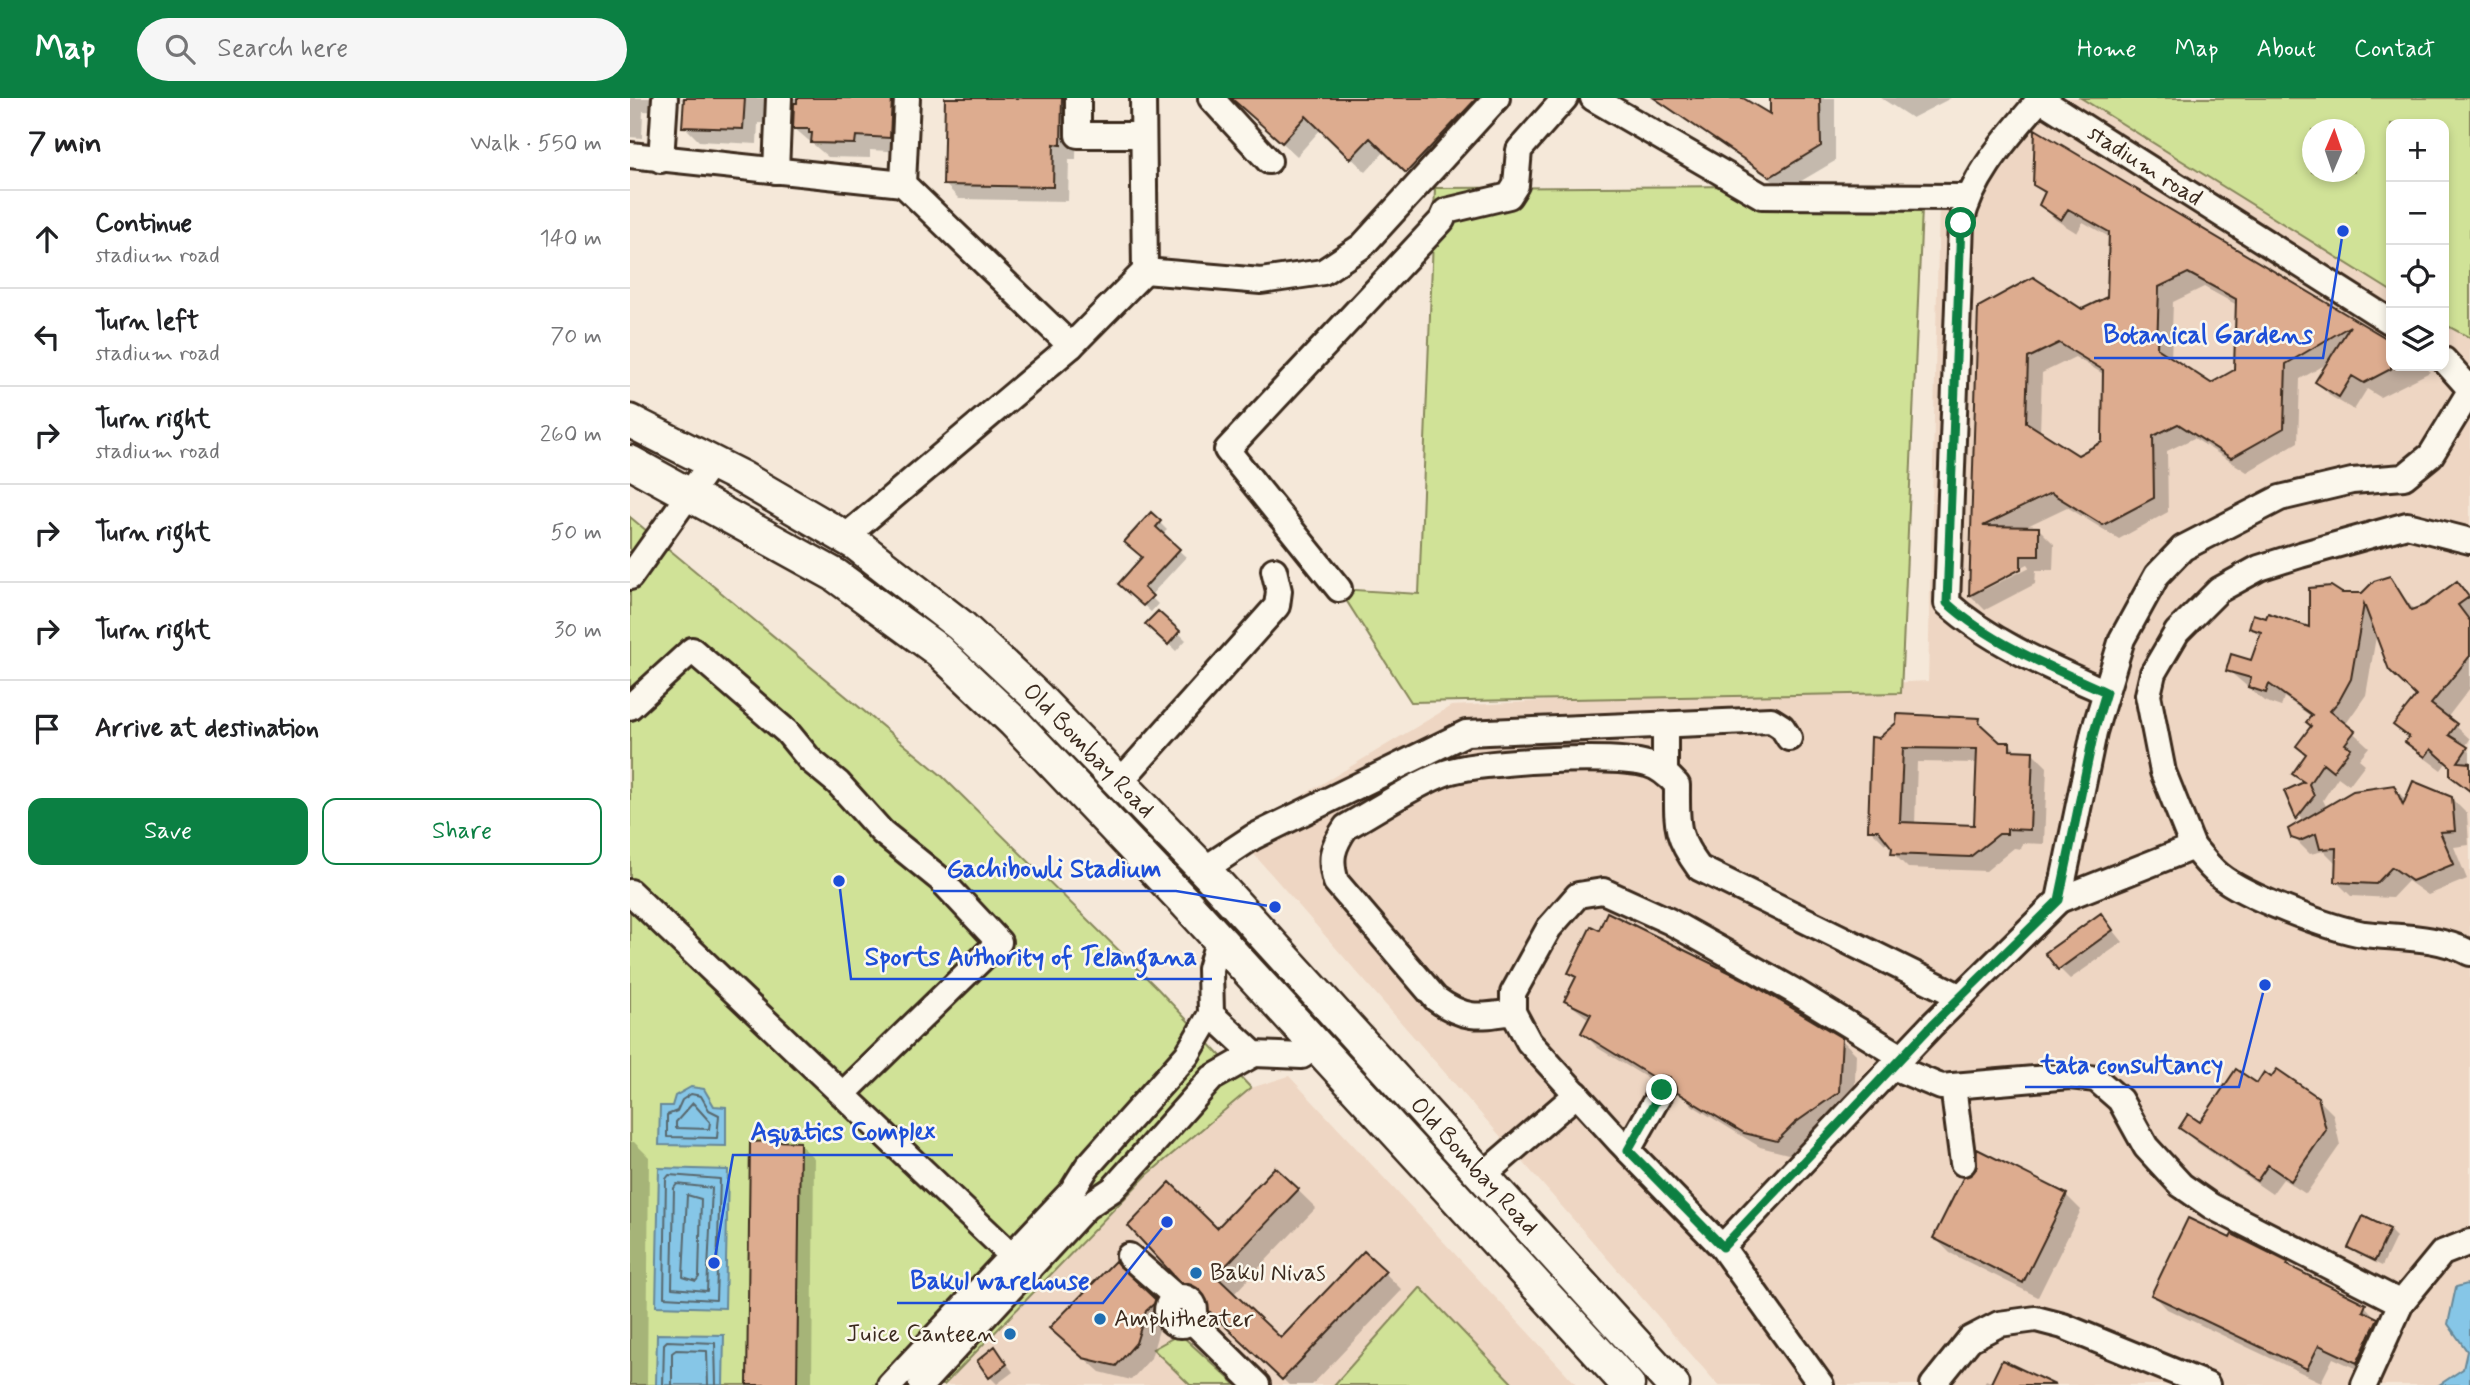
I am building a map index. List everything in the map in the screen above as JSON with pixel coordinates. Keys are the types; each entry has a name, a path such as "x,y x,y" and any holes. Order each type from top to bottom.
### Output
{"main road":[{"name":"Old Bombay Road","path":"630,421 712,462 845,537 961,626 1038,698 1203,870 1673,1385"},
{"name":"Old Bombay Road","path":"630,462 835,575 939,651 1014,722 1219,938 1628,1385"},
{"path":"1267,991 1293,968"}],"street":[{"path":"661,160 664,98"},
{"path":"776,172 779,98"},
{"path":"903,184 907,98"},
{"path":"1078,98 1078,135 1143,135"},
{"path":"845,537 1070,346 1145,271 1143,98"},
{"path":"1211,98 1269,160"},
{"path":"1145,271 1261,281 1323,272 1362,246 1497,98"},
{"path":"1339,589 1227,450 1443,220 1447,211 1509,195 1516,186 1519,150 1565,98"},
{"path":"1592,98 1762,196 1967,197"},
{"name":"stadium road","path":"2106,692 2051,667 1965,620 1947,603 1961,223 1967,197 2003,143 2039,99 2386,319"},
{"path":"630,155 903,184 1070,346"},
{"path":"2059,900 2094,732 2122,639 2158,575 2183,548 2280,498 2352,481 2404,477 2431,454 2470,390 2449,366"},
{"path":"630,577 712,462"},
{"path":"2470,541 2407,525 2259,568 2219,590 2177,632 2153,673 2148,695 2163,772 2193,847 2220,876 2320,924 2458,947 2470,953"},
{"path":"1119,783 1277,606 1279,591 1274,570"},
{"path":"630,707 692,650 787,732 810,760 838,783 882,832 940,879 999,942 843,1094"},
{"path":"1203,870 1253,837 1466,733 1771,720 1782,727 1789,738"},
{"path":"1665,725 1665,773"},
{"path":"1513,1012 1481,1017 1457,1014 1436,999 1336,882 1330,861 1336,841 1346,827 1445,773 1531,762 1609,759 1648,764 1665,773 1677,785 1677,817 1681,844 1699,868 1961,997"},
{"path":"1723,1247 1897,1062 2059,900 2193,847"},
{"path":"1822,1385 1723,1247 1628,1150 1529,1042 1513,1012 1513,993 1549,928 1578,895 1603,891 1669,921 1760,972 1897,1062 1941,1087 2070,1076 2096,1079 2120,1100 2146,1147 2181,1185 2211,1206 2401,1303"},
{"path":"630,892 1020,1263"},
{"path":"921,1385 1020,1263 1081,1176 1187,1055 1211,1014 1210,969 1219,938"},
{"path":"1211,1014 1254,1055"},
{"path":"891,1385 1020,1263 1113,1189 1212,1078 1254,1055 1302,1056 1317,1045"},
{"path":"1953,1086 1963,1163"},
{"path":"1628,1150 1662,1090"},
{"path":"1482,1176 1577,1094"},
{"path":"1128,1121 1153,1144"},
{"path":"1081,1176 1102,1197"},
{"path":"2364,1385 2401,1303 2442,1253 2470,1242"},
{"path":"1129,1256 1176,1297 1186,1297 1193,1303 1195,1312 1192,1321 1257,1385"},
{"path":"1933,1385 1941,1371 1970,1339 1998,1324 2036,1319 2063,1326 2207,1385"}],"shaded area":[{"path":"2042,98 2081,98 2386,288 2386,371 2449,371 2449,327 2470,338 2470,1385 1718,1385 1237,835 1451,706 1928,681 1939,203"},
{"path":"1289,1076 1577,1385 944,1385 1146,1176 1251,1088"}],"green space":[{"path":"2081,98 2470,98 2470,338 2449,327 2449,119 2386,119 2386,288"},
{"path":"1923,185 1901,693 1411,702 1339,589 1419,594 1435,188"},
{"path":"630,517 941,775 1157,988 1251,1088 1146,1176 944,1385 630,1385"},
{"path":"1421,1288 1514,1385 1334,1385"},
{"path":"1180,1334 1236,1385 1190,1385 1153,1349"}],"water":[{"path":"691,1087 704,1089 714,1106 726,1107 726,1146 659,1145 660,1106 672,1106 675,1096"},
{"path":"659,1168 728,1170 725,1308 656,1306"},
{"path":"2467,1284 2470,1287 2470,1385 2439,1385 2463,1369 2467,1351 2448,1324 2456,1287"},
{"path":"657,1334 724,1335 723,1385 656,1385"}],"building":[{"path":"684,98 745,98 743,129 682,127"},
{"path":"797,98 892,98 890,138 856,136 855,144 811,143 812,133 809,133 809,129 793,129 794,103 797,103"},
{"path":"945,98 1062,98 1061,145 1054,144 1053,187 943,185"},
{"path":"1231,98 1477,98 1406,173 1370,138 1350,159 1306,116 1282,143"},
{"path":"1654,98 1743,98 1770,114 1770,98 1820,98 1821,146 1770,177"},
{"path":"2035,129 2386,338 2387,371 2364,383 2352,376 2339,397 2315,382 2350,326 2286,364 2284,428 2231,458 2178,424 2153,436 2154,498 2103,525 2051,493 1983,526 2039,527 2039,556 2021,556 2021,569 1969,596 1978,307 2033,277 2082,309 2107,297 2109,232 2068,209 2061,220 2039,205 2045,192 2033,185","holes":["2188,273 2236,299 2234,370 2211,383 2157,348 2159,287","2059,343 2103,370 2102,442 2078,455 2026,422 2028,358"]},
{"path":"1151,512 1161,521 1156,527 1180,549 1144,588 1153,596 1143,606 1118,584 1142,557 1124,542"},
{"path":"2390,576 2411,610 2425,605 2457,581 2469,597 2458,605 2470,621 2470,656 2431,704 2457,724 2449,735 2468,747 2458,762 2470,763 2470,791 2450,776 2450,766 2431,749 2425,757 2405,742 2409,737 2393,725 2416,696 2389,670 2364,604 2351,679 2330,711 2355,731 2345,744 2351,748 2333,771 2323,763 2309,784 2314,796 2296,819 2284,791 2304,782 2292,774 2306,754 2296,746 2311,726 2306,722 2312,715 2269,684 2266,693 2248,687 2251,678 2226,671 2231,654 2251,660 2261,632 2249,628 2253,614 2266,618 2268,613 2309,627 2309,588 2331,586 2342,593 2362,593 2374,581"},
{"path":"1158,611 1180,631 1168,645 1145,624"},
{"path":"1897,714 1980,718 1979,723 2000,742 2010,742 2010,750 2033,751 2030,830 2007,829 2007,834 1999,834 1970,857 1891,854 1892,848 1878,830 1868,830 1871,737 1879,738 1896,723","holes":["1903,748 1977,749 1974,825 1900,822"]},
{"path":"2413,781 2452,797 2455,831 2440,832 2454,864 2412,881 2392,867 2376,884 2335,882 2336,848 2320,849 2316,834 2300,841 2291,838 2288,829 2353,791 2394,785 2403,805"},
{"path":"1607,912 1745,980 1842,1038 1839,1092 1795,1123 1777,1141 1744,1133 1676,1092 1670,1077 1661,1075 1654,1078 1581,1033 1591,1014 1564,1001 1576,977 1568,973 1591,926 1599,930"},
{"path":"2101,913 2113,930 2058,970 2045,953"},
{"path":"2236,1069 2257,1083 2264,1072 2271,1077 2277,1069 2318,1097 2326,1130 2291,1181 2268,1165 2257,1181 2179,1128 2188,1114 2200,1122"},
{"path":"750,1142 800,1142 797,1385 747,1385"},
{"path":"1977,1149 2067,1194 2023,1283 1933,1238 1963,1178 1976,1169"},
{"name":"Bakul Nivas","path":"1275,1167 1299,1189 1216,1276 1281,1338 1364,1251 1386,1271 1282,1380 1190,1293 1128,1226 1170,1182 1217,1228"},
{"path":"2363,1216 2390,1229 2375,1261 2348,1248"},
{"path":"2188,1218 2230,1238 2232,1234 2366,1304 2363,1311 2378,1318 2357,1363 2319,1345 2307,1369 2151,1295"},
{"name":"Amphitheater","path":"1115,1261 1157,1301 1146,1311 1136,1343 1116,1366 1083,1358 1049,1328"},
{"path":"995,1346 1007,1364 989,1378 977,1361"},
{"path":"2002,1360 2055,1385 1990,1385"}],"place":[{"name":"Botanical Gardens","path":"2343,231"},
{"name":"Sports Authority of Telangana","path":"839,881"},
{"name":"Gachibowli Stadium","path":"1275,907"},
{"name":"tata consultancy","path":"2265,985"},
{"name":"Bakul warehouse","path":"1167,1222"},
{"name":"Aquatics Complex","path":"714,1263"},
{"name":"Bakul Nivas","path":"1196,1273"},
{"name":"Amphitheater","path":"1100,1319"},
{"name":"Juice Canteen","path":"1010,1334"}],"route":[{"path":"1662,1090 1628,1150 1723,1247 1932,1025 2059,900 2094,732 2106,692 2051,667 1965,620 1947,603 1945,573 1961,223"}]}
